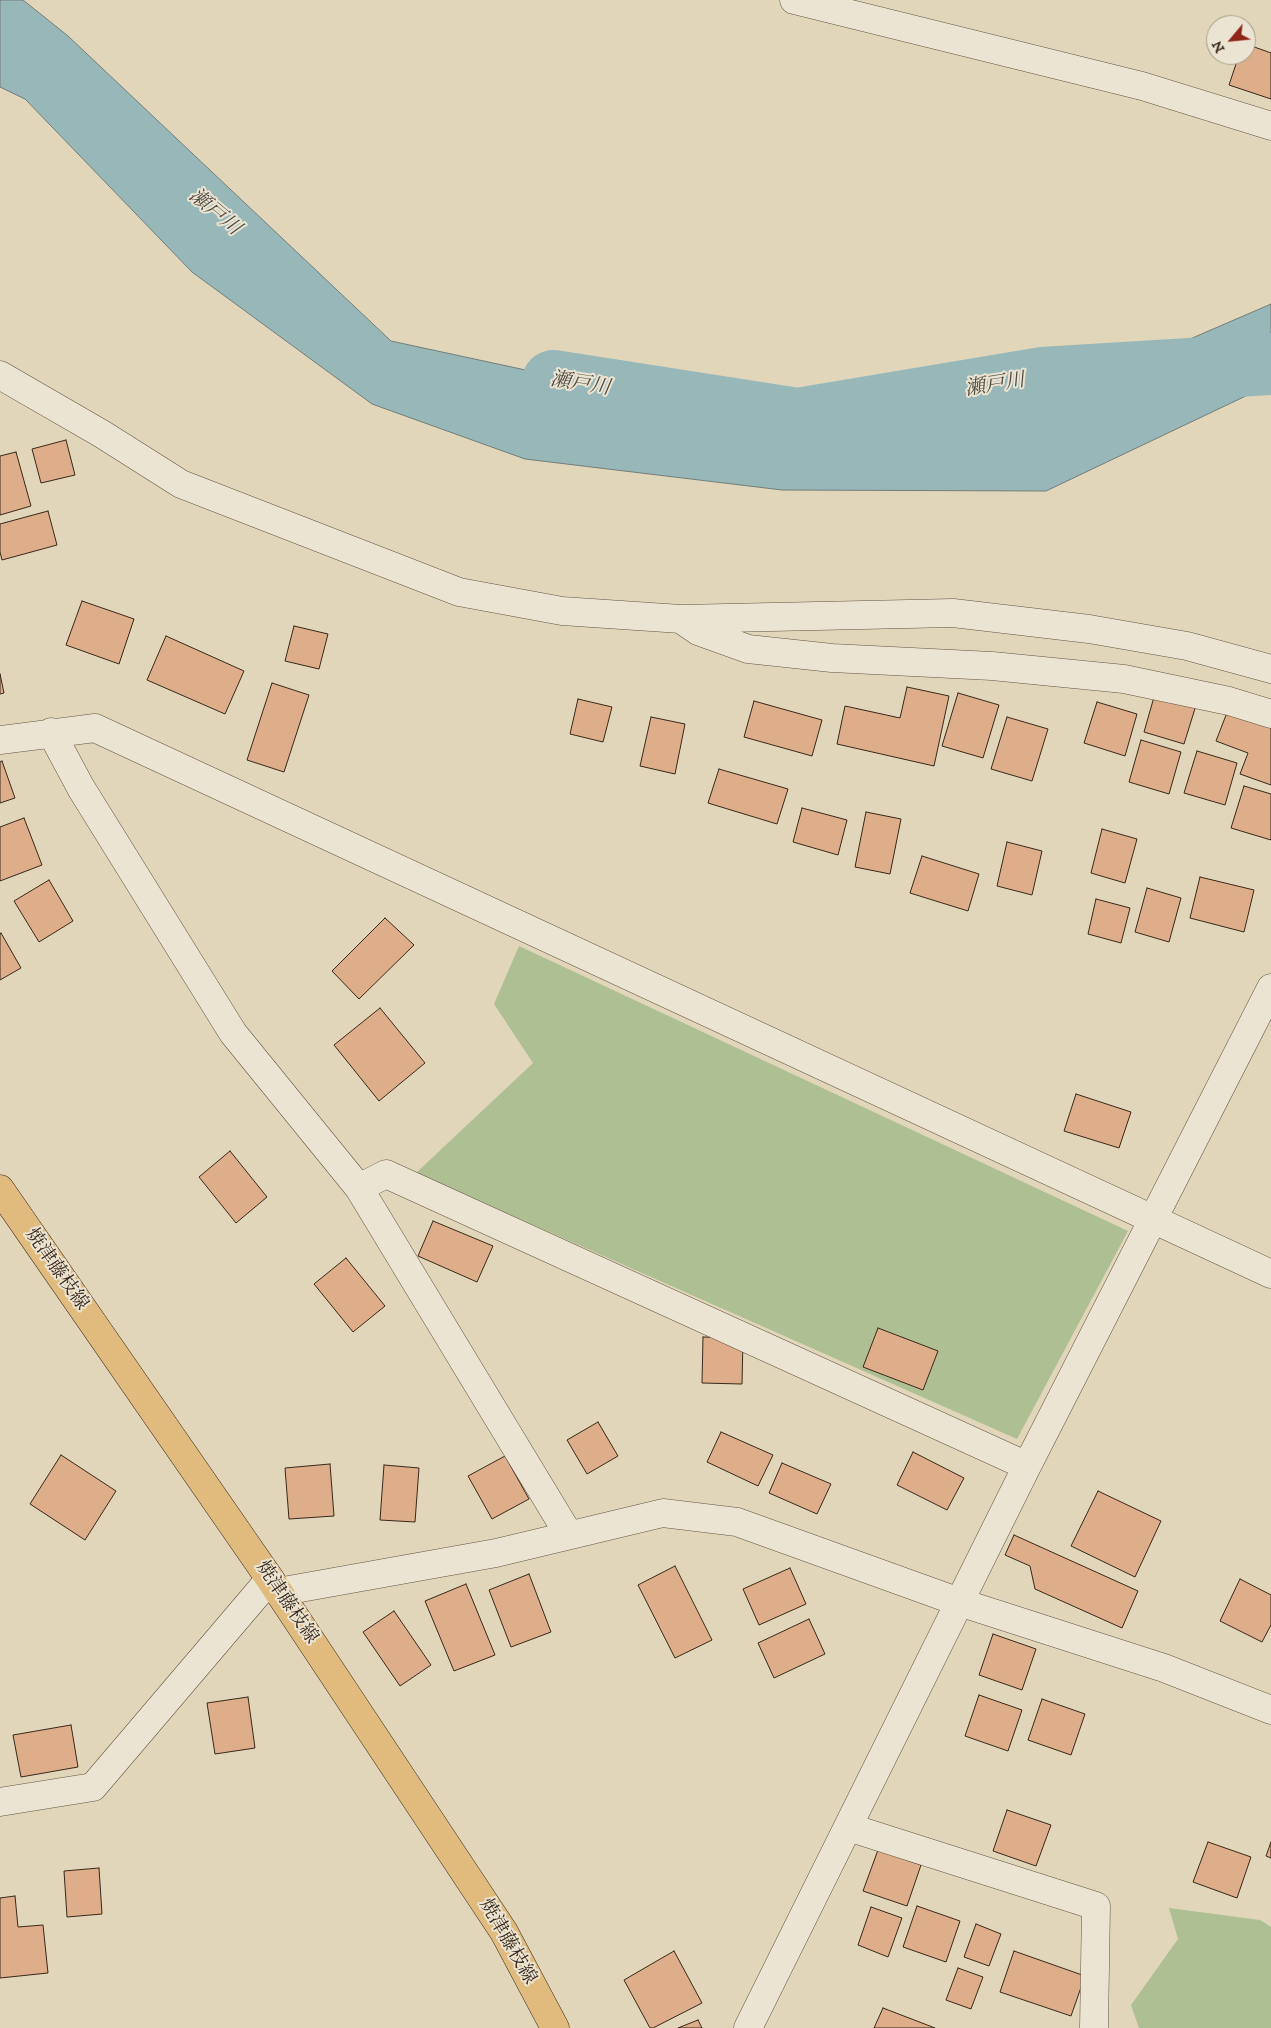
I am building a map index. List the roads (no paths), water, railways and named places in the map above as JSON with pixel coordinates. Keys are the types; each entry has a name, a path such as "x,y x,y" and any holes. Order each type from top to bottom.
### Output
{"main road":[{"name":"焼津藤枝線","path":"0,1189 274,1586 504,1932 555,2028"}],"street":[{"path":"794,0 1142,86 1271,126"},
{"path":"0,375 102,434 181,484 459,592 562,611 681,619 953,613 1089,629 1138,637 1187,646 1271,669"},
{"path":"681,619 698,631 748,648 832,658 992,666 1124,679 1229,701 1271,714"},
{"path":"0,740 51,732 95,728 1271,1274"},
{"path":"51,732 81,788 233,1033 359,1188 569,1535"},
{"path":"748,2028 1027,1466 1271,988"},
{"path":"359,1188 386,1174 1027,1466"},
{"path":"0,1802 93,1787 274,1586 496,1554 663,1513 737,1522 959,1602 1164,1668 1271,1710"},
{"path":"848,1827 1096,1906 1094,2028"}],"water":[{"path":"0,0 23,0 68,36 391,341 827,435 1021,412 1271,304 1271,384 1046,491 782,490 525,459 372,404 192,272 25,99 0,87"}],"waterway":[{"name":"瀬戸川","path":"553,381 797,419 1042,378 1271,364"}]}
